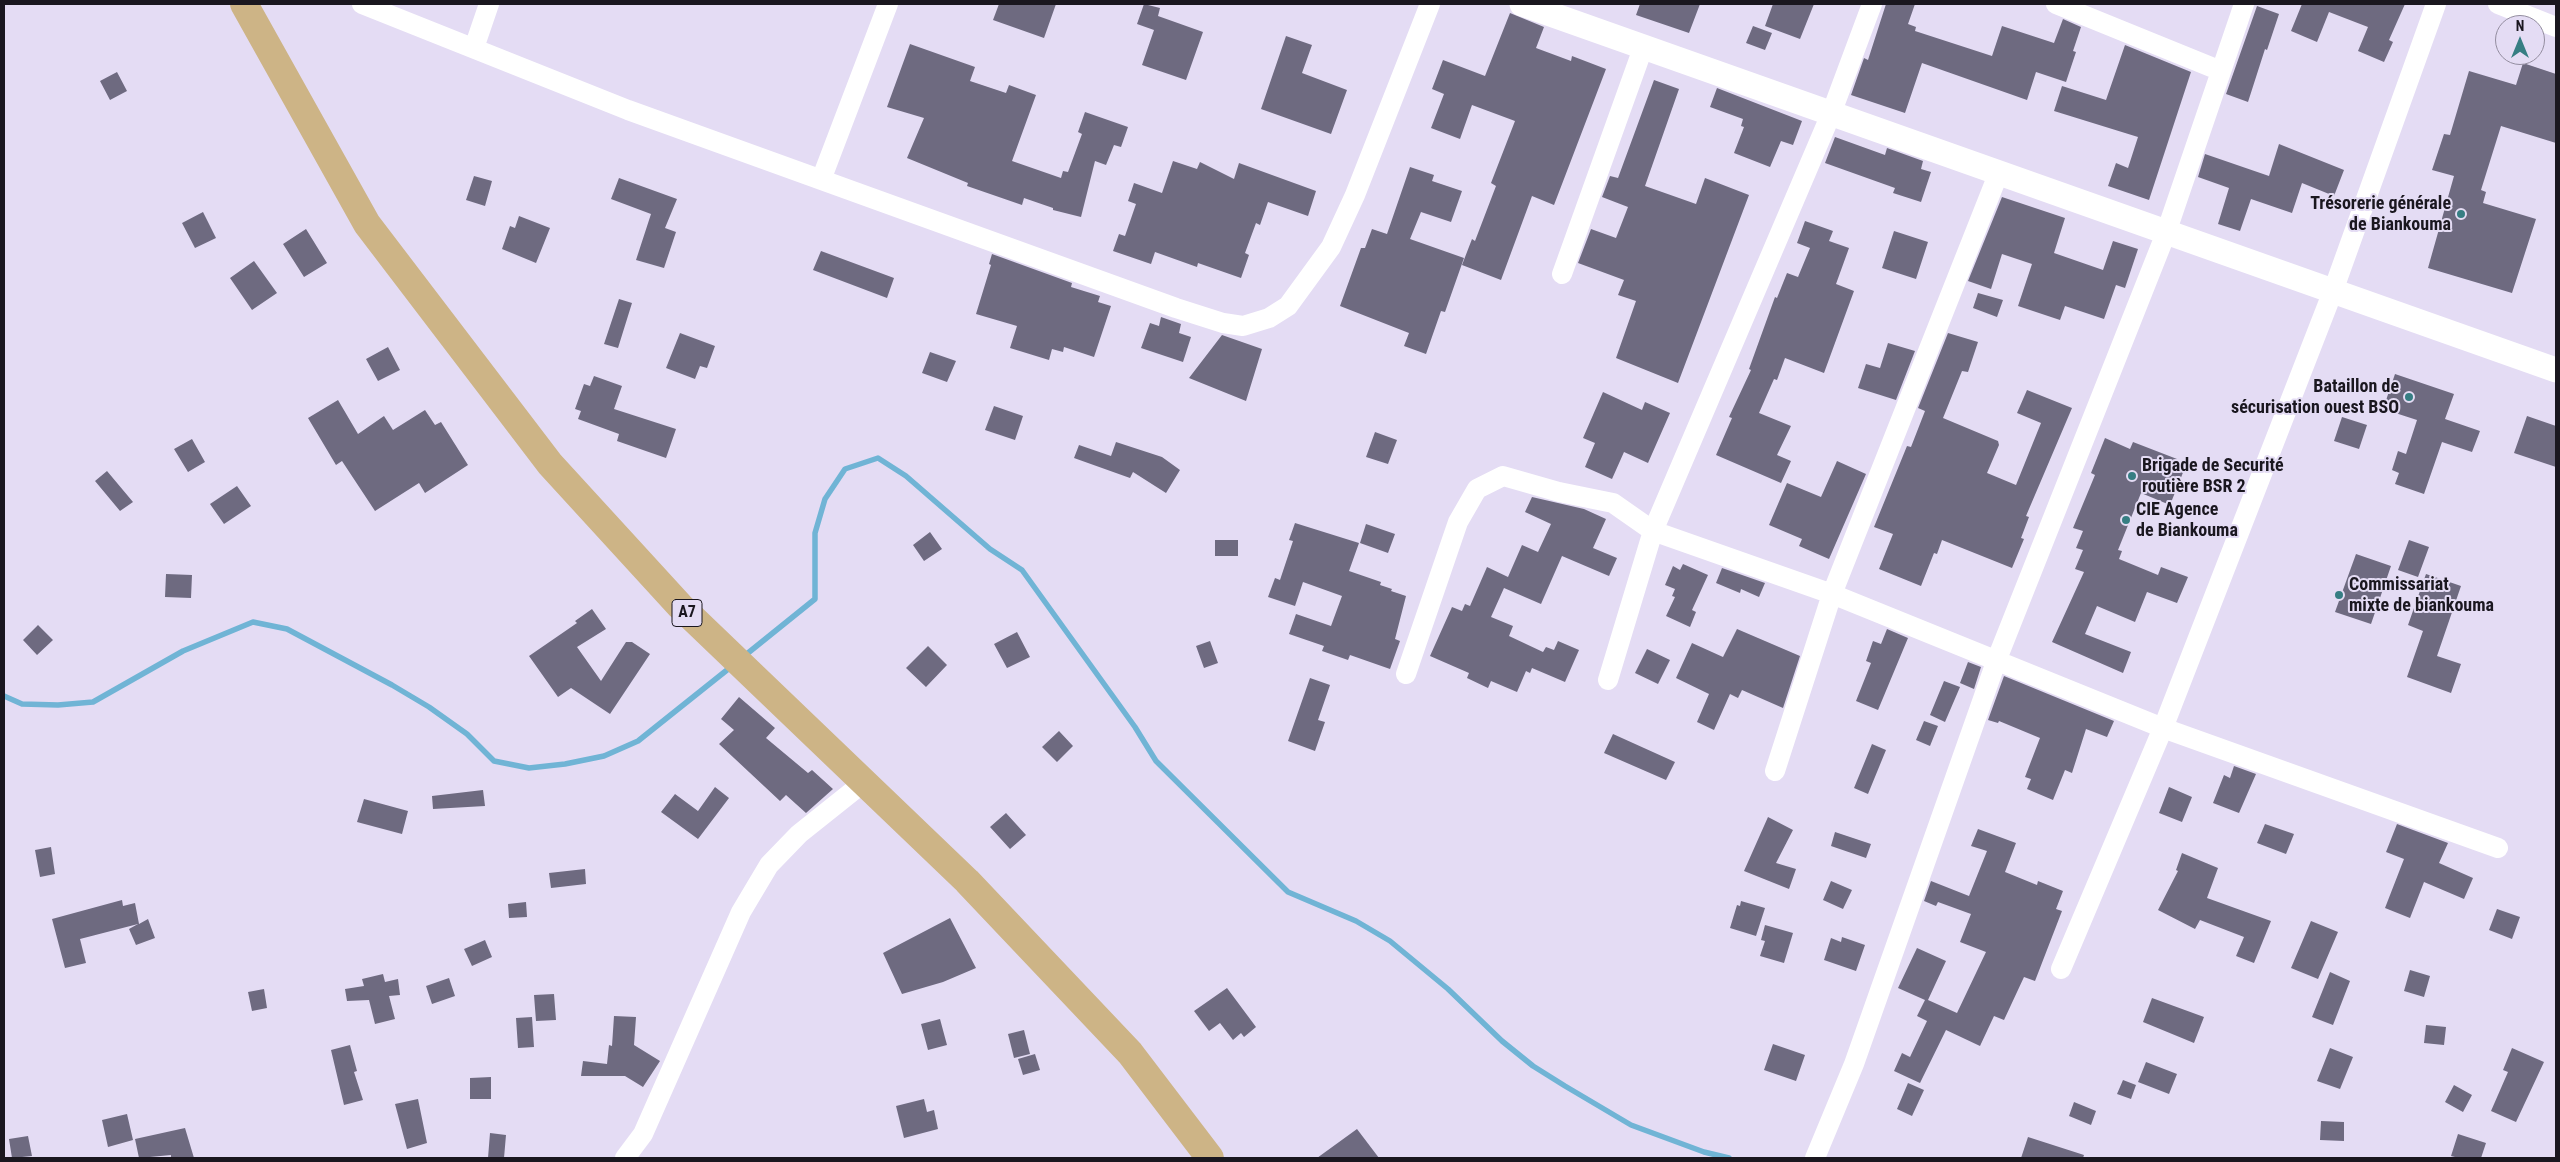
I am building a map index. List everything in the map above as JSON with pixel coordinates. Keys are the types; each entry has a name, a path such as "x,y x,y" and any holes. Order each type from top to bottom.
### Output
{"main road":[{"name":"A7","path":"244,4 367,224 550,464 680,606 967,881 1130,1053 1210,1158"}],"street":[{"path":"362,4 628,110 1176,308 1224,323 1243,326 1256,323 1288,306 1331,248 1355,195 1430,4"},
{"path":"474,48 489,4"},
{"path":"821,180 888,4"},
{"path":"1522,4 2556,370"},
{"path":"1608,680 1653,531 1831,114 1872,4"},
{"path":"2056,4 2221,71"},
{"path":"1815,1158 1854,1064 1996,659 2166,233 2244,4"},
{"path":"2061,969 2163,728 2333,291 2436,4"},
{"path":"2498,4 2556,27"},
{"path":"1562,274 1643,48"},
{"path":"1775,771 1832,594 1999,172"},
{"path":"1406,674 1458,522 1477,489 1502,476 1559,492 1589,496 1613,503 1653,531 1832,594 2163,728 2498,848"},
{"path":"625,1158 643,1134 741,912 769,865 799,834 863,783"}],"building":[{"path":"999,4 1056,4 1044,38 993,20"},
{"path":"1144,4 1160,8 1158,16 1203,32 1186,80 1142,65 1154,30 1137,24"},
{"path":"1640,4 1700,4 1689,33 1636,15"},
{"path":"1773,4 1814,4 1800,39 1765,26"},
{"path":"1886,4 1915,4 1908,24 1916,27 1915,31 1992,56 2002,26 2054,43 2063,19 2081,27 2073,51 2076,52 2066,82 2036,72 2027,100 1922,63 1905,113 1851,95 1864,58 1868,60"},
{"path":"2302,4 2405,4 2389,40 2393,42 2384,62 2358,51 2368,27 2329,12 2317,42 2291,31"},
{"path":"2257,6 2279,14 2267,50 2265,49 2248,102 2226,94"},
{"path":"1510,13 1544,27 1536,48 1571,61 1572,56 1606,69 1554,205 1532,196 1501,280 1462,265 1472,239 1475,241 1496,186 1491,183 1515,121 1472,105 1460,139 1431,128 1444,94 1432,89 1443,60 1485,76"},
{"path":"1753,26 1772,33 1765,50 1746,43"},
{"path":"1286,36 1312,45 1302,73 1347,90 1331,134 1261,109"},
{"path":"910,44 975,67 970,81 1006,93 1009,85 1036,95 1012,161 1061,178 1063,171 1068,172 1082,134 1078,132 1085,112 1128,127 1121,147 1114,145 1106,165 1095,161 1081,217 1053,210 1053,208 1024,198 1022,205 967,186 968,183 907,158 924,118 887,107"},
{"path":"2125,45 2191,72 2149,200 2108,186 2116,163 2128,168 2138,137 2054,111 2062,86 2106,100"},
{"path":"2522,65 2529,65 2556,74 2556,143 2501,126 2481,190 2486,192 2483,203 2536,219 2512,293 2428,268 2454,176 2432,170 2444,134 2450,135 2469,71 2516,85"},
{"path":"117,72 127,91 110,100 100,81"},
{"path":"1654,80 1679,89 1645,186 1696,204 1705,178 1749,195 1678,383 1616,358 1636,301 1618,295 1624,280 1578,263 1591,229 1616,238 1628,207 1602,197 1610,176 1618,178"},
{"path":"1717,88 1802,121 1793,145 1781,141 1770,167 1734,153 1744,127 1741,126 1743,119 1710,107"},
{"path":"1835,137 1885,155 1887,148 1923,161 1921,169 1931,172 1921,202 1893,193 1895,188 1825,163"},
{"path":"2279,144 2344,170 2334,196 2302,183 2292,213 2251,199 2240,231 2218,224 2229,188 2198,177 2205,154 2269,176"},
{"path":"1173,161 1197,169 1200,162 1234,179 1239,163 1316,191 1308,216 1268,202 1260,225 1256,223 1245,253 1249,255 1241,278 1198,263 1197,267 1155,252 1151,264 1113,251 1119,234 1125,236 1136,204 1128,201 1134,183 1162,193"},
{"path":"1410,167 1434,175 1432,181 1462,191 1451,222 1421,212 1410,239 1464,258 1445,312 1441,311 1426,354 1404,346 1409,333 1340,306 1361,248 1365,248 1372,229 1387,234"},
{"path":"474,176 492,181 485,206 466,200"},
{"path":"619,178 677,199 665,228 676,232 664,268 636,260 651,214 611,199"},
{"path":"2002,197 2065,218 2054,253 2103,270 2113,241 2138,249 2125,288 2116,285 2104,319 2065,306 2060,320 2018,306 2032,264 2002,254 1991,289 1968,281"},
{"path":"203,212 216,238 195,248 182,223"},
{"path":"519,216 550,228 536,263 502,249 510,226 515,228"},
{"path":"1805,221 1833,231 1829,241 1849,248 1836,284 1854,291 1824,373 1785,358 1777,380 1774,379 1759,413 1791,426 1777,455 1791,461 1781,483 1716,455 1732,418 1729,417 1751,370 1749,369 1775,297 1777,298 1787,273 1798,277 1810,248 1797,243"},
{"path":"306,229 327,263 304,277 283,244"},
{"path":"1894,231 1928,242 1916,279 1882,268"},
{"path":"821,251 894,278 887,298 813,270"},
{"path":"992,254 1072,283 1071,287 1100,296 1098,302 1111,306 1094,357 1064,347 1063,352 1052,349 1049,360 1010,348 1017,326 976,314 991,265 989,264"},
{"path":"254,261 277,293 252,310 230,278"},
{"path":"1978,293 2003,300 1997,317 1973,308"},
{"path":"619,299 632,303 618,348 604,344"},
{"path":"1161,317 1181,324 1179,333 1191,337 1183,362 1141,348 1150,323 1159,326"},
{"path":"680,333 715,346 707,368 700,366 695,379 666,368"},
{"path":"1948,333 1978,342 1968,372 1962,371 1943,418 1998,441 1999,445 1987,473 2016,485 2041,423 2017,413 2027,390 2072,408 2026,516 2029,517 2021,538 2024,539 2012,568 1942,540 1937,554 1934,553 1921,586 1879,569 1893,534 1874,527 1907,446 1911,447 1925,411 1918,408"},
{"path":"1222,335 1262,349 1246,401 1189,378"},
{"path":"1888,343 1915,351 1896,400 1858,388 1866,364 1880,368"},
{"path":"388,347 400,370 378,381 366,359"},
{"path":"930,352 956,361 947,382 922,373"},
{"path":"2395,374 2454,394 2445,419 2480,431 2472,452 2442,442 2424,494 2395,484 2399,473 2392,470 2398,451 2406,454 2417,420 2383,409"},
{"path":"594,376 622,386 614,409 676,429 666,458 617,441 619,434 578,419 581,411 575,409 584,384 590,386"},
{"path":"1603,392 1642,410 1645,402 1670,413 1648,463 1624,452 1612,479 1585,467 1595,443 1583,438"},
{"path":"338,400 358,434 384,416 393,430 425,410 435,425 441,422 468,465 425,493 419,483 375,511 342,461 336,465 308,418"},
{"path":"994,406 1023,416 1015,440 985,430"},
{"path":"2527,416 2556,426 2556,467 2514,453"},
{"path":"2342,417 2367,425 2359,449 2334,441"},
{"path":"1375,432 1397,440 1388,464 1366,457"},
{"path":"2105,438 2130,449 2133,442 2177,459 2174,466 2184,470 2170,505 2141,493 2118,550 2122,551 2119,559 2158,575 2161,567 2188,577 2177,603 2147,592 2135,622 2097,606 2085,634 2131,652 2123,673 2052,642 2084,572 2075,569 2083,550 2076,548 2083,531 2073,528 2095,475 2091,473"},
{"path":"192,439 205,462 188,472 174,449"},
{"path":"1116,442 1162,457 1180,470 1166,493 1133,472 1130,478 1074,458 1079,445 1111,456"},
{"path":"1837,461 1866,474 1829,559 1799,546 1802,539 1769,525 1787,483 1821,497"},
{"path":"107,471 133,502 120,511 95,481"},
{"path":"237,486 251,506 224,524 210,504"},
{"path":"1532,497 1584,509 1606,519 1593,548 1617,558 1609,576 1562,556 1541,604 1504,588 1491,617 1513,626 1509,636 1543,652 1546,647 1554,650 1558,641 1579,650 1565,682 1532,668 1530,673 1526,671 1517,692 1491,681 1488,688 1467,678 1469,673 1430,656 1452,607 1462,611 1465,604 1470,606 1487,567 1508,577 1522,545 1538,552 1551,524 1525,512"},
{"path":"1295,523 1359,543 1349,571 1381,582 1380,585 1406,596 1395,639 1400,641 1390,669 1350,655 1348,660 1322,651 1324,646 1289,634 1296,614 1331,626 1342,596 1303,582 1295,606 1268,597 1275,578 1280,580 1293,541 1289,540"},
{"path":"1366,524 1395,534 1388,553 1360,543"},
{"path":"930,532 942,549 924,561 913,545"},
{"path":"1215,540 1238,540 1238,556 1215,556"},
{"path":"2409,540 2429,547 2418,577 2398,570"},
{"path":"2356,554 2391,566 2371,624 2335,612"},
{"path":"1683,564 1708,575 1692,610 1696,612 1690,627 1666,616 1675,597 1672,596 1675,589 1665,585 1673,566 1680,570"},
{"path":"1722,568 1765,583 1759,597 1741,589 1740,593 1716,583"},
{"path":"166,574 192,575 191,598 165,597"},
{"path":"2426,574 2461,586 2437,656 2461,664 2451,693 2407,677 2423,631 2408,625"},
{"path":"592,609 606,629 577,647 601,681 626,642 632,642 650,654 610,714 571,688 558,697 529,656 577,623 575,621"},
{"path":"38,625 53,640 37,655 23,640"},
{"path":"1737,629 1800,656 1783,708 1742,690 1738,698 1730,694 1714,730 1697,722 1709,694 1676,678 1692,643 1723,657"},
{"path":"1887,629 1908,638 1878,710 1856,701 1871,663 1866,661 1873,641 1881,644"},
{"path":"1017,632 1030,657 1007,668 994,644"},
{"path":"1210,641 1218,663 1204,668 1196,646"},
{"path":"928,646 947,665 926,687 906,668"},
{"path":"1647,649 1670,660 1658,684 1635,673"},
{"path":"1968,662 1981,667 1974,689 1960,683"},
{"path":"2004,676 2114,721 2107,737 2086,729 2072,773 2065,770 2053,800 2027,789 2031,779 2025,777 2040,738 1999,721 1998,723 1988,720"},
{"path":"1310,678 1330,685 1318,720 1325,722 1315,751 1288,741"},
{"path":"1944,681 1960,687 1945,722 1930,715"},
{"path":"739,697 775,728 766,738 808,773 812,770 833,789 806,813 786,795 780,801 719,744 734,730 721,719"},
{"path":"1924,721 1938,726 1930,746 1916,740"},
{"path":"1059,731 1073,746 1057,762 1042,747"},
{"path":"1613,734 1675,762 1666,780 1604,753"},
{"path":"1872,744 1886,750 1868,794 1854,788"},
{"path":"2234,766 2256,774 2239,813 2213,803 2224,775 2230,778"},
{"path":"715,787 729,798 698,839 661,812 675,794 698,811"},
{"path":"2169,787 2192,797 2182,822 2159,813"},
{"path":"483,790 485,806 433,809 432,796"},
{"path":"364,799 408,811 402,834 357,822"},
{"path":"1006,813 1026,835 1010,849 990,827"},
{"path":"1768,817 1793,830 1776,863 1796,869 1789,889 1744,871"},
{"path":"2265,824 2294,834 2286,854 2257,843"},
{"path":"2397,824 2448,843 2439,863 2473,878 2464,899 2424,882 2410,918 2385,908 2404,859 2386,852"},
{"path":"1978,829 2016,843 2005,872 2037,885 2038,881 2063,891 2056,909 2062,911 2035,981 2024,977 2004,1020 1994,1016 1980,1046 1946,1030 1920,1083 1894,1071 1902,1053 1910,1057 1927,1021 1917,1016 1925,1000 1898,988 1917,948 1946,961 1928,1000 1957,1013 1986,952 1960,942 1971,914 1938,902 1936,906 1924,901 1931,881 1969,896 1987,851 1971,846"},
{"path":"1835,832 1871,844 1866,858 1831,846"},
{"path":"51,847 55,874 40,877 35,850"},
{"path":"2182,853 2218,868 2207,898 2271,921 2254,963 2236,956 2244,937 2200,920 2195,929 2158,910 2178,871 2176,870"},
{"path":"585,869 586,884 551,888 549,873"},
{"path":"1831,881 1852,890 1843,909 1823,900"},
{"path":"122,900 123,906 135,903 139,924 148,919 155,938 136,945 129,929 138,924 80,939 86,963 65,968 52,919"},
{"path":"1741,901 1765,908 1756,936 1730,928 1737,905 1740,906"},
{"path":"526,902 527,917 509,918 508,904"},
{"path":"2497,909 2520,917 2512,939 2489,930"},
{"path":"950,918 976,968 943,982 902,994 883,953"},
{"path":"2311,921 2338,932 2318,979 2291,968"},
{"path":"1765,925 1793,933 1784,963 1760,956 1765,941 1761,940"},
{"path":"1842,937 1865,945 1856,971 1824,960 1831,938 1841,942"},
{"path":"485,940 492,957 472,966 464,949"},
{"path":"2410,970 2430,976 2424,997 2404,991"},
{"path":"2330,972 2350,981 2333,1025 2312,1017"},
{"path":"383,974 385,982 398,979 400,995 389,996 395,1019 375,1024 369,1000 347,1001 345,989 364,986 362,979"},
{"path":"449,978 455,996 432,1004 426,986"},
{"path":"1227,988 1256,1027 1244,1037 1241,1033 1233,1040 1220,1023 1209,1031 1194,1011"},
{"path":"264,989 267,1008 252,1011 248,992"},
{"path":"554,994 556,1020 536,1021 534,995"},
{"path":"2152,998 2204,1017 2194,1043 2143,1022"},
{"path":"614,1016 636,1017 634,1045 660,1061 643,1087 625,1076 581,1076 583,1061 607,1064 609,1045 612,1046"},
{"path":"532,1017 534,1047 518,1048 516,1018"},
{"path":"940,1019 947,1045 928,1050 921,1024"},
{"path":"2426,1025 2446,1027 2444,1045 2424,1043"},
{"path":"1024,1030 1030,1054 1014,1058 1008,1034"},
{"path":"1773,1044 1805,1055 1796,1081 1764,1070"},
{"path":"350,1045 357,1071 354,1072 363,1100 344,1105 331,1050"},
{"path":"2330,1048 2353,1057 2340,1089 2317,1081"},
{"path":"2512,1048 2544,1062 2516,1122 2491,1111 2508,1072 2503,1070"},
{"path":"1035,1054 1040,1070 1023,1075 1018,1059"},
{"path":"2146,1062 2177,1074 2169,1094 2138,1082"},
{"path":"491,1077 491,1099 470,1099 470,1078"},
{"path":"2123,1080 2136,1085 2131,1099 2117,1094"},
{"path":"1908,1083 1924,1090 1912,1116 1897,1109"},
{"path":"2454,1085 2472,1095 2463,1112 2445,1102"},
{"path":"418,1099 427,1143 407,1149 395,1104"},
{"path":"924,1099 927,1112 934,1110 938,1129 904,1138 896,1106"},
{"path":"2074,1102 2096,1111 2091,1125 2069,1116"},
{"path":"127,1114 133,1140 108,1147 102,1120"},
{"path":"2321,1121 2344,1122 2344,1141 2320,1140"},
{"path":"185,1128 194,1158 171,1158 171,1155 139,1158 135,1139"},
{"path":"1357,1129 1379,1158 1317,1158"},
{"path":"490,1133 506,1135 504,1158 488,1158"},
{"path":"2458,1134 2486,1143 2481,1158 2451,1156"},
{"path":"28,1136 32,1156 12,1158 9,1139"},
{"path":"2028,1137 2084,1155 2083,1158 2021,1158"}],"waterway":[{"path":"743,657 815,599 815,533 825,499 845,469 878,458 906,476 990,549 1022,570 1135,727 1156,761 1288,892 1356,921 1390,941 1448,989 1502,1041 1533,1066 1565,1086 1631,1125 1704,1152 1729,1158"},
{"path":"4,696 22,704 58,705 93,702 183,651 253,622 287,629 392,685 429,707 467,734 494,761 529,768 565,764 604,756 638,741 732,666"}],"place":[{"name":"Trésorerie générale de Biankouma","path":"2461,214"},
{"name":"Bataillon de sécurisation ouest BSO","path":"2409,397"},
{"name":"Brigade de Securité routière BSR 2","path":"2132,476"},
{"name":"CIE Agence de Biankouma","path":"2126,520"},
{"name":"Commissariat mixte de biankouma","path":"2339,595"}]}
